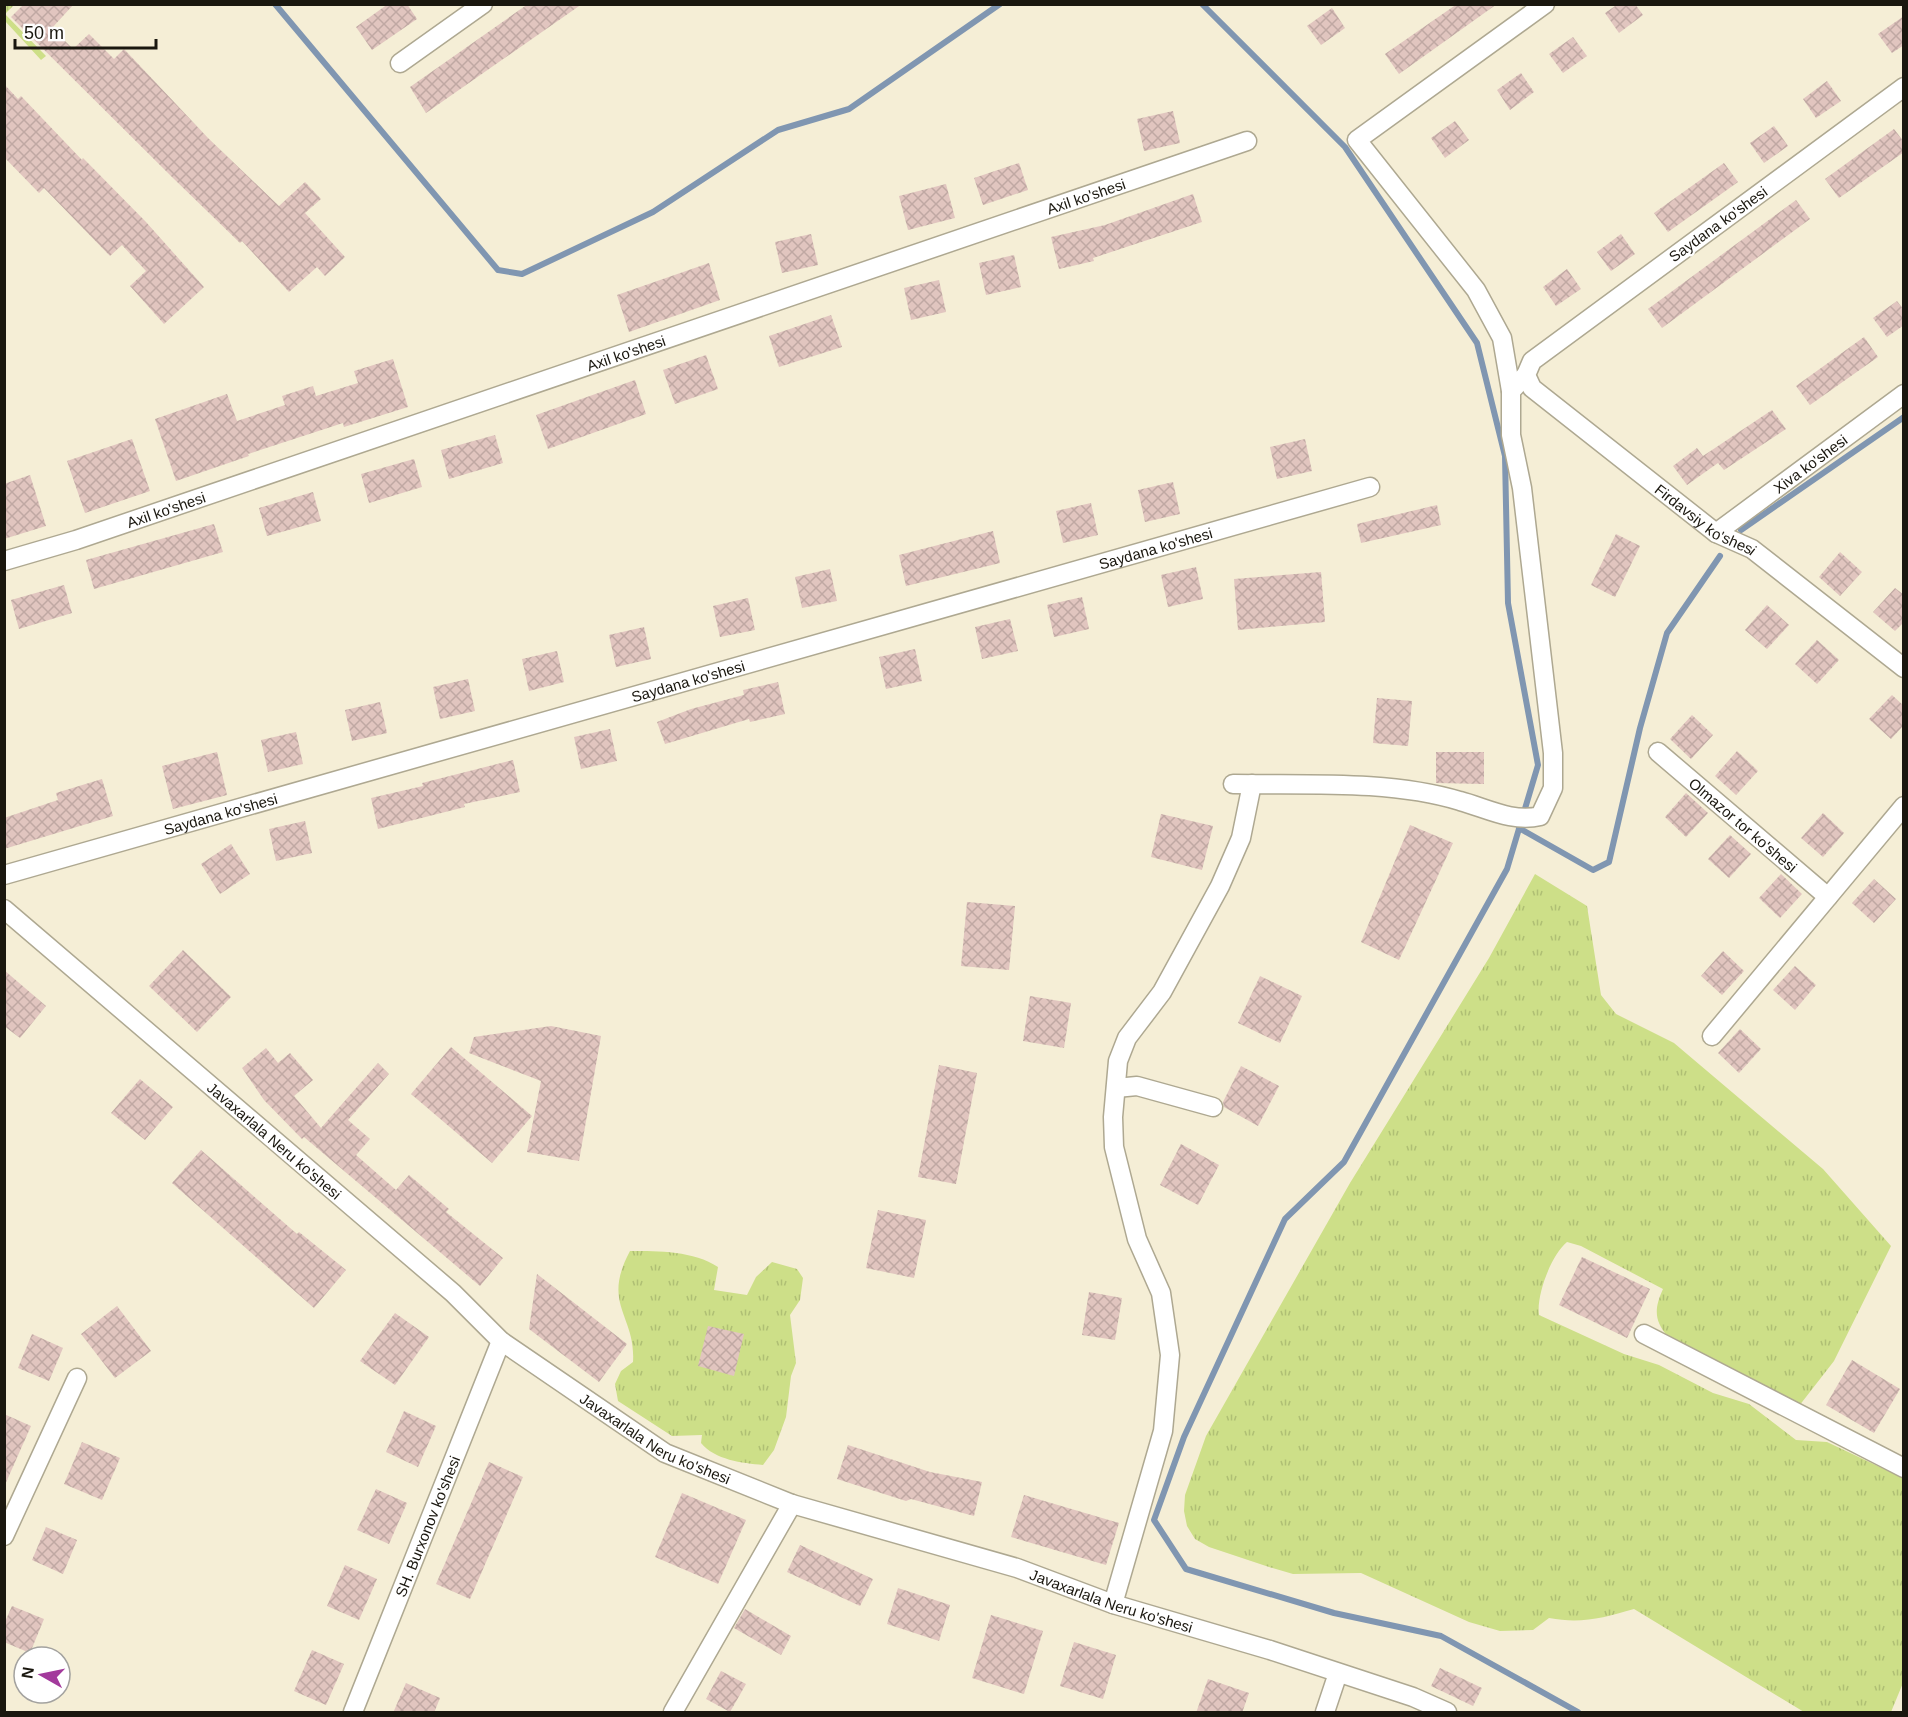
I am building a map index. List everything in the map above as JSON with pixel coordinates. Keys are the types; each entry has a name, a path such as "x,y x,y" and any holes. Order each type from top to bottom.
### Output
{"street":[{"path":"400,63 483,4"},
{"path":"1233,784 1411,790 1458,800 1512,817 1540,816 1553,788 1553,753 1522,488 1511,435 1511,391 1502,338 1476,290 1357,140 1545,4"},
{"name":"Saydana ko'shesi","path":"1511,391 1529,368 1904,87"},
{"name":"Axil ko'shesi","path":"4,561 76,540 1247,141"},
{"name":"Firdavsiy ko'shesi","path":"1529,368 1532,388 1716,533 1752,549 1904,668"},
{"name":"Xiva ko'shesi","path":"1716,533 1904,394"},
{"name":"Saydana ko'shesi","path":"4,875 1370,487"},
{"name":"Olmazor tor ko'shesi","path":"1659,752 1828,897"},
{"path":"1113,1604 1163,1431 1170,1355 1161,1293 1137,1239 1114,1147 1113,1117 1118,1061 1127,1038 1162,992 1220,886 1241,838 1252,784"},
{"path":"1712,1036 1904,806"},
{"name":"Javaxarlala Neru ko'shesi","path":"4,909 453,1293 501,1341 665,1453 792,1503 1017,1568 1113,1604 1413,1696 1447,1713"},
{"path":"1116,1088 1137,1086 1213,1107"},
{"path":"1644,1334 1904,1468"},
{"name":"SH. Burxonov ko'shesi","path":"353,1713 501,1341"},
{"path":"4,1536 77,1378"},
{"path":"673,1713 792,1503"},
{"path":"1325,1713 1338,1673"}],"green space":[{"path":"5,4 14,5 5,14"},
{"path":"5,14 46,56 41,60 5,21"},
{"path":"1535,874 1587,906 1601,995 1616,1014 1674,1043 1823,1169 1891,1246 1834,1361 1799,1406 1668,1337 1660,1325 1657,1314 1663,1289 1581,1246 1567,1242 1555,1256 1542,1287 1539,1315 1624,1354 1659,1365 1713,1393 1749,1404 1796,1440 1827,1442 1903,1478 1903,1683 1891,1712 1804,1712 1634,1609 1592,1619 1549,1618 1533,1630 1500,1631 1469,1622 1361,1573 1293,1574 1209,1547 1195,1539 1187,1526 1184,1511 1185,1495 1206,1436 1350,1183 1489,958"},
{"path":"630,1251 676,1253 709,1262 718,1267 714,1290 747,1295 756,1277 772,1262 797,1269 803,1278 800,1300 790,1315 796,1363 791,1376 786,1417 774,1450 763,1465 721,1457 701,1443 702,1435 672,1436 618,1401 615,1384 621,1371 633,1362 630,1332 619,1297 622,1269"}],"building":[{"path":"24,4 74,4 52,28 73,49 89,34 114,59 124,49 208,138 279,206 305,182 321,199 305,213 345,257 325,276 317,267 289,292 242,241 240,243 11,17"},
{"path":"388,4 407,4 417,19 372,50 356,27"},
{"path":"528,4 582,4 426,113 410,87"},
{"path":"1457,4 1497,4 1399,74 1385,54"},
{"path":"1618,4 1635,4 1643,15 1619,33 1605,13"},
{"path":"1332,8 1345,28 1321,45 1307,26"},
{"path":"1904,16 1904,45 1892,53 1878,34"},
{"path":"1573,37 1587,56 1563,73 1549,54"},
{"path":"1521,73 1534,92 1510,110 1497,90"},
{"path":"1827,81 1841,101 1816,118 1803,99"},
{"path":"4,84 18,99 21,96 82,160 83,158 146,222 204,287 164,324 130,286 146,271 122,245 110,256 44,188 39,193 4,157"},
{"path":"1173,111 1180,143 1144,151 1137,119"},
{"path":"1455,121 1469,140 1445,158 1431,138"},
{"path":"1774,126 1788,146 1764,163 1750,143"},
{"path":"1894,129 1904,142 1904,152 1839,198 1825,179"},
{"path":"1019,163 1028,190 983,205 974,178"},
{"path":"1724,163 1738,182 1668,232 1654,213"},
{"path":"946,184 955,218 908,230 899,196"},
{"path":"1193,194 1202,222 1093,258 1094,261 1059,269 1051,237 1105,225"},
{"path":"1796,200 1810,219 1662,328 1648,309"},
{"path":"811,234 818,265 782,273 775,242"},
{"path":"1621,234 1635,254 1611,271 1597,252"},
{"path":"1014,255 1021,287 986,295 979,263"},
{"path":"709,263 720,300 629,332 617,295"},
{"path":"1567,269 1581,289 1556,306 1543,287"},
{"path":"939,280 946,312 911,320 904,288"},
{"path":"1897,301 1904,310 1904,325 1887,337 1873,318"},
{"path":"831,315 842,347 779,367 769,336"},
{"path":"1864,337 1878,357 1810,405 1796,386"},
{"path":"706,355 718,389 675,404 663,370"},
{"path":"393,359 408,407 344,427 343,423 248,454 249,456 176,481 155,419 227,394 237,421 285,405 282,396 313,386 316,396 358,383 354,371"},
{"path":"635,380 646,414 548,449 536,415"},
{"path":"1772,410 1786,429 1724,470 1718,463 1687,485 1673,466 1697,448 1703,456"},
{"path":"495,435 503,463 449,479 441,450"},
{"path":"132,439 150,491 85,513 67,461"},
{"path":"1305,439 1312,471 1277,479 1270,447"},
{"path":"414,459 422,487 369,503 361,474"},
{"path":"30,475 46,526 4,539 4,484"},
{"path":"1173,482 1180,514 1145,522 1138,490"},
{"path":"313,492 321,521 267,536 259,508"},
{"path":"1091,503 1098,535 1063,543 1056,511"},
{"path":"1437,505 1441,525 1361,543 1357,524"},
{"path":"214,524 223,552 94,589 86,560"},
{"path":"993,531 1000,563 906,586 899,555"},
{"path":"1616,534 1640,546 1615,597 1591,585"},
{"path":"1840,552 1862,572 1840,596 1819,577"},
{"path":"1196,567 1203,599 1168,607 1161,575"},
{"path":"830,569 837,601 802,608 795,577"},
{"path":"1321,572 1325,622 1238,630 1234,579"},
{"path":"64,585 72,613 19,629 11,600"},
{"path":"1895,588 1904,595 1904,622 1895,631 1873,612"},
{"path":"1082,597 1089,629 1054,637 1047,605"},
{"path":"748,598 755,630 720,637 713,606"},
{"path":"1767,605 1789,625 1767,649 1745,630"},
{"path":"1010,619 1018,651 982,659 975,627"},
{"path":"644,627 651,659 616,667 609,635"},
{"path":"1817,640 1839,660 1817,684 1795,664"},
{"path":"915,649 922,681 886,689 879,657"},
{"path":"557,651 564,682 529,691 522,659"},
{"path":"468,679 475,711 440,719 433,687"},
{"path":"778,682 785,714 750,722 749,719 665,744 657,722 691,709 744,695 743,690"},
{"path":"1892,695 1904,706 1904,725 1891,739 1869,719"},
{"path":"1377,698 1412,701 1408,746 1373,743"},
{"path":"380,702 387,733 352,741 345,710"},
{"path":"1692,715 1713,735 1691,759 1670,739"},
{"path":"610,729 617,761 581,769 574,737"},
{"path":"296,732 303,764 268,772 261,740"},
{"path":"1737,751 1758,771 1736,795 1715,776"},
{"path":"217,752 227,795 173,809 162,766"},
{"path":"1436,752 1484,752 1484,784 1436,783"},
{"path":"513,760 520,792 464,804 465,807 378,829 371,798 423,786 422,783"},
{"path":"102,779 113,816 4,849 4,818 58,800 56,793"},
{"path":"1686,793 1708,813 1686,837 1665,817"},
{"path":"1823,813 1844,833 1823,857 1801,838"},
{"path":"1161,814 1213,826 1202,870 1151,857"},
{"path":"305,821 312,853 276,861 269,829"},
{"path":"1410,825 1453,843 1399,960 1361,942"},
{"path":"1730,835 1751,854 1729,878 1708,859"},
{"path":"231,844 250,874 220,894 201,864"},
{"path":"1781,874 1802,894 1780,918 1759,898"},
{"path":"1874,879 1896,899 1874,923 1852,903"},
{"path":"967,902 1015,906 1009,970 961,966"},
{"path":"183,950 231,997 197,1032 149,986"},
{"path":"1723,951 1744,971 1722,995 1701,976"},
{"path":"1795,966 1816,985 1795,1010 1773,990"},
{"path":"4,970 46,1006 20,1038 4,1026"},
{"path":"1260,976 1302,996 1280,1043 1238,1023"},
{"path":"1030,996 1071,1003 1064,1048 1023,1041"},
{"path":"551,1026 601,1036 579,1161 527,1152 541,1081 469,1053 474,1037"},
{"path":"1740,1029 1761,1049 1739,1073 1718,1053"},
{"path":"451,1047 532,1116 492,1163 411,1094"},
{"path":"266,1048 278,1063 290,1053 313,1080 294,1096 321,1128 378,1063 389,1074 348,1120 370,1139 356,1155 396,1190 409,1175 449,1209 446,1212 503,1258 480,1286 304,1137 302,1139 264,1100 242,1068"},
{"path":"939,1065 977,1073 956,1184 918,1177"},
{"path":"1241,1066 1279,1086 1258,1126 1224,1107 1223,1102"},
{"path":"140,1079 173,1107 145,1140 111,1113"},
{"path":"1181,1144 1219,1165 1198,1205 1160,1185"},
{"path":"201,1150 297,1234 299,1232 346,1270 314,1308 172,1183"},
{"path":"878,1210 926,1220 914,1278 866,1268"},
{"path":"1582,1257 1650,1289 1627,1338 1559,1305"},
{"path":"537,1274 627,1344 599,1382 529,1329"},
{"path":"1089,1292 1122,1298 1115,1340 1082,1335"},
{"path":"117,1306 151,1351 115,1378 81,1334"},
{"path":"395,1313 429,1337 395,1385 360,1361"},
{"path":"708,1326 744,1334 734,1376 698,1366"},
{"path":"32,1334 63,1348 49,1381 18,1368"},
{"path":"1852,1360 1900,1389 1874,1433 1826,1405"},
{"path":"404,1411 436,1426 418,1467 386,1452"},
{"path":"4,1414 31,1426 4,1487"},
{"path":"82,1442 120,1458 102,1500 64,1484"},
{"path":"848,1445 930,1472 982,1482 974,1516 911,1499 906,1501 837,1479"},
{"path":"489,1462 523,1477 470,1599 436,1584"},
{"path":"376,1489 407,1503 389,1544 357,1530"},
{"path":"682,1493 746,1520 718,1584 655,1557"},
{"path":"1024,1495 1119,1523 1106,1565 1011,1537"},
{"path":"46,1527 77,1540 63,1574 32,1560"},
{"path":"800,1545 873,1579 860,1606 787,1572"},
{"path":"345,1565 377,1579 359,1620 327,1606"},
{"path":"898,1588 950,1605 939,1641 887,1624"},
{"path":"12,1606 44,1619 33,1645 12,1645 4,1642 4,1624"},
{"path":"745,1609 791,1636 781,1655 734,1628"},
{"path":"991,1615 1043,1631 1024,1694 972,1678"},
{"path":"1074,1642 1116,1655 1103,1699 1060,1686"},
{"path":"312,1650 344,1664 326,1705 294,1691"},
{"path":"1440,1668 1482,1688 1473,1706 1431,1686"},
{"path":"721,1671 746,1684 730,1712 706,1699"},
{"path":"1208,1679 1249,1693 1242,1713 1196,1713"},
{"path":"406,1683 440,1698 434,1713 393,1713"}],"waterway":[{"path":"275,4 498,270 522,274 653,212 778,130 849,109 1000,4"},
{"path":"1202,4 1345,147 1477,343 1505,456 1508,603 1538,765 1507,869 1344,1162 1285,1219 1184,1437 1154,1520 1186,1569 1334,1613 1441,1636 1578,1712"},
{"path":"1741,530 1904,417"},
{"path":"1519,828 1593,870 1609,862 1640,728 1667,633 1720,556"}]}
